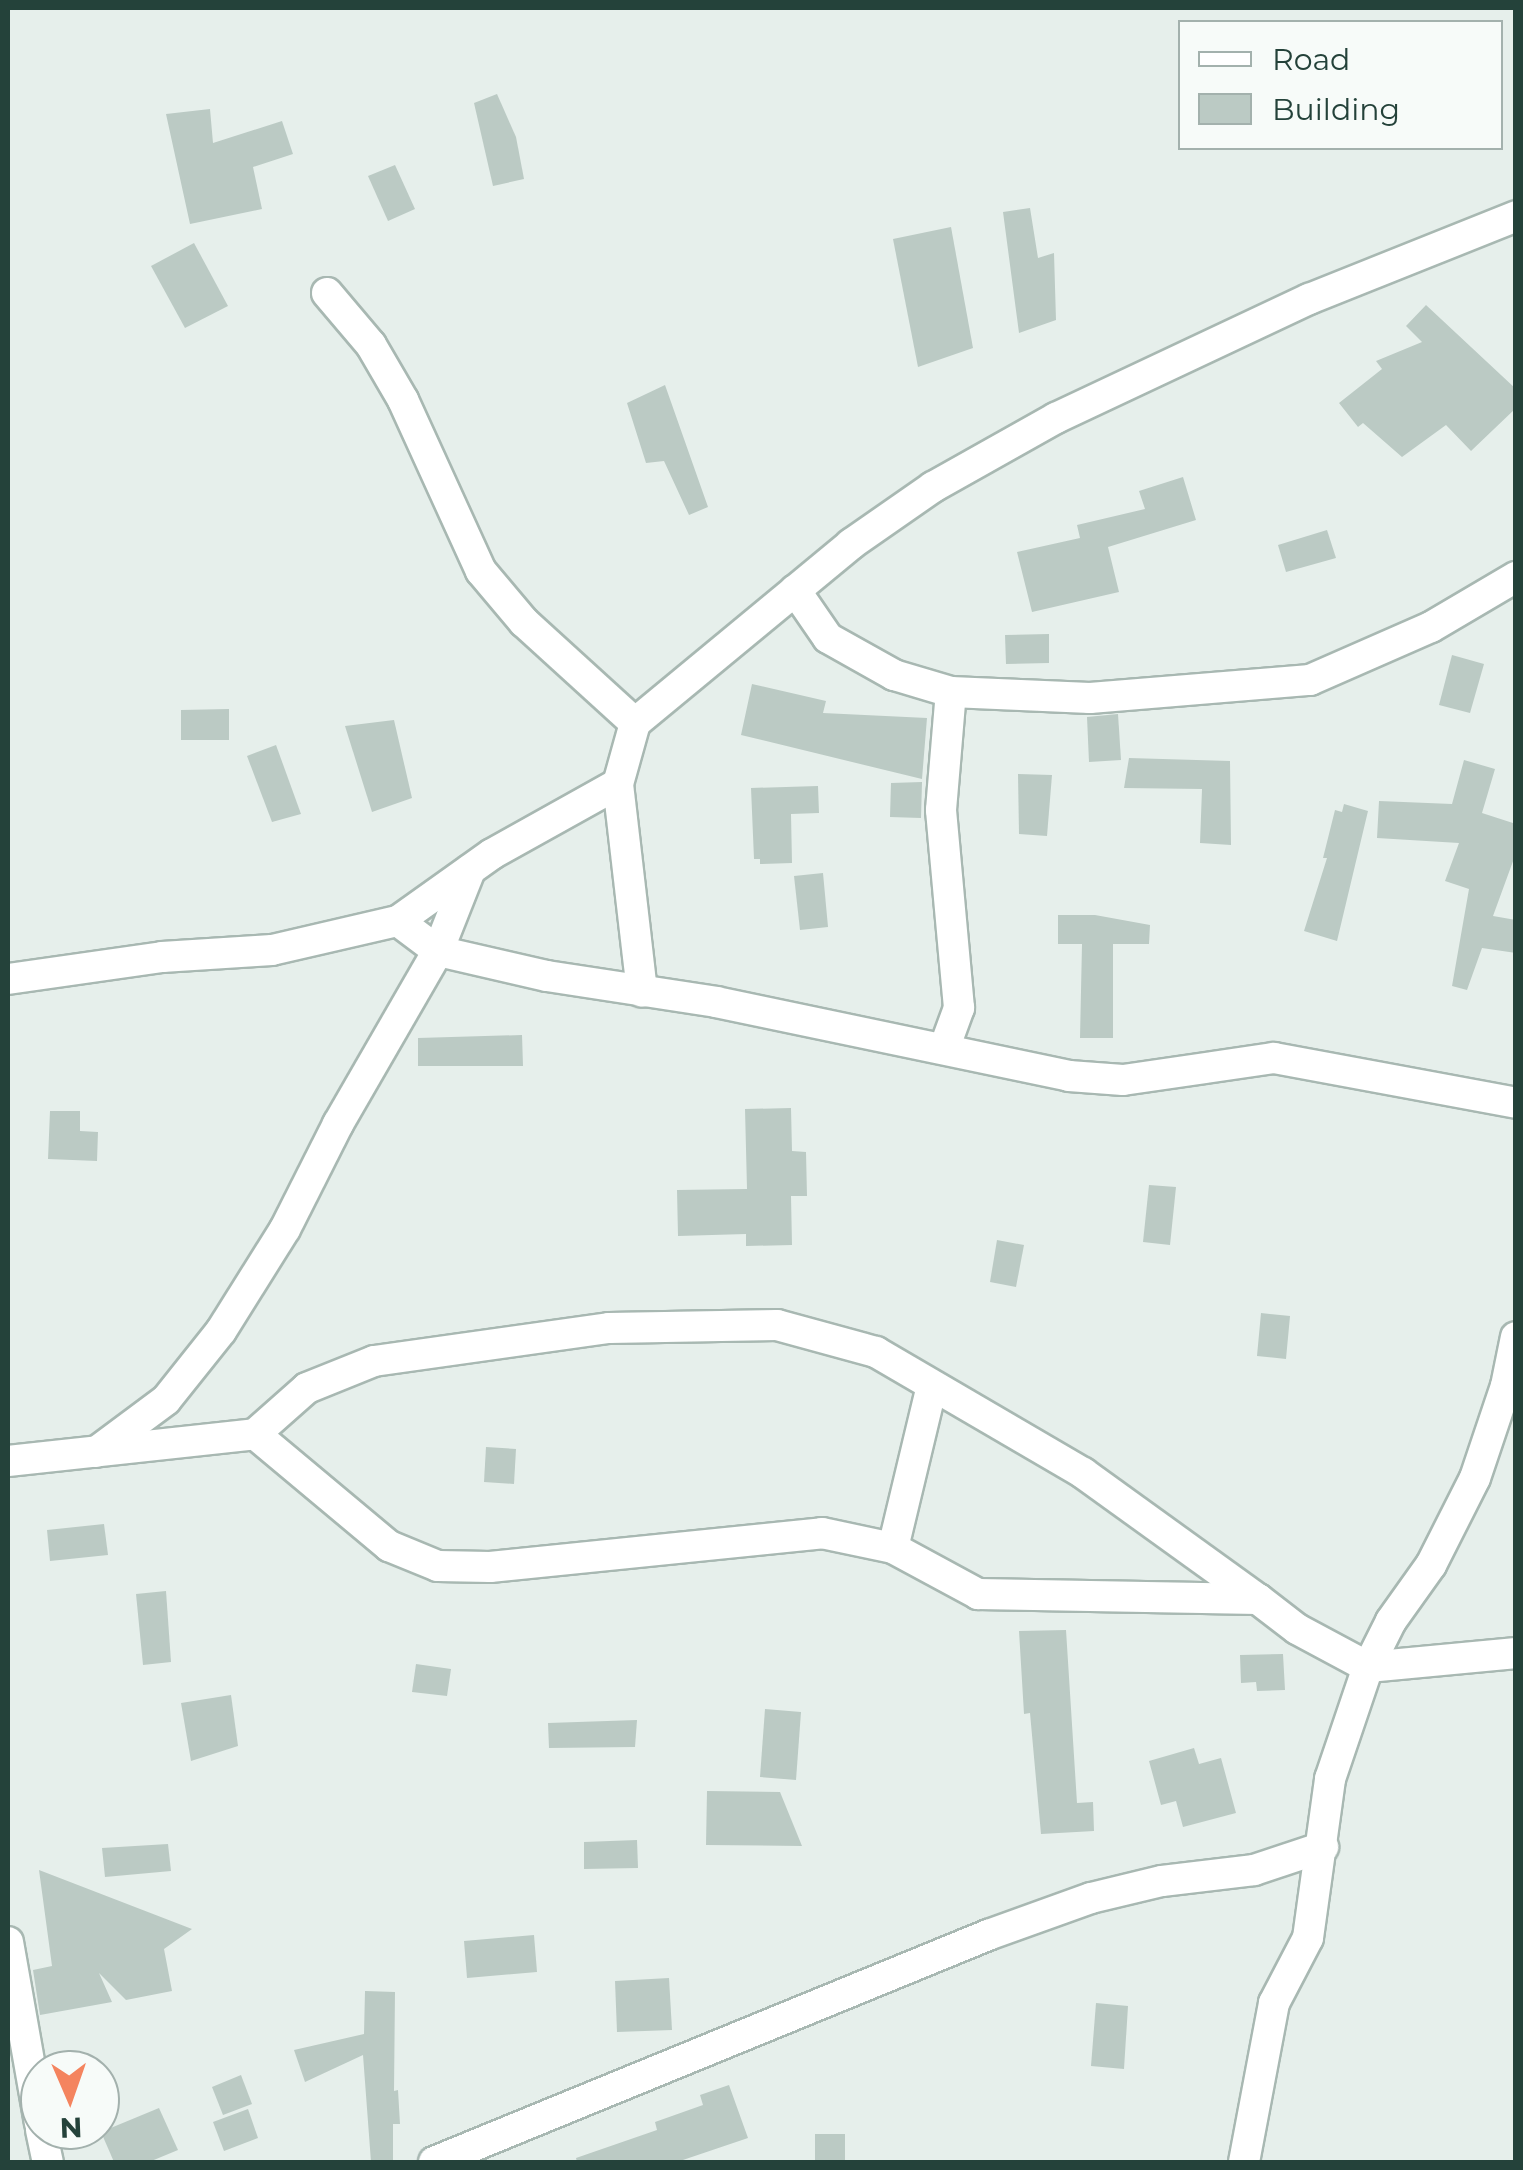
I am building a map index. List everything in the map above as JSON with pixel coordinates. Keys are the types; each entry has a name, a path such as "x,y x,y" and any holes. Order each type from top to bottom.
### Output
{"street":[{"path":"642,992 618,784 636,722 795,590 933,487 1056,418 1363,275 1516,216"},
{"path":"327,293 371,345 403,400 450,511 481,571 524,622 636,722"},
{"path":"795,590 828,638 859,659 951,692 1090,698 1310,680 1430,627 1516,576"},
{"path":"944,1049 959,1008 942,810 951,692"},
{"path":"8,979 162,956 272,950 398,921 470,870 618,784"},
{"path":"94,1454 166,1400 221,1330 286,1228 338,1124 438,950 470,870"},
{"path":"398,921 438,950 642,992 716,1002 1069,1076 1123,1080 1274,1058 1516,1103"},
{"path":"8,1461 255,1434 306,1388 374,1361 608,1328 777,1325 876,1352 1084,1473 1297,1629 1368,1667 1516,1652"},
{"path":"1244,2162 1274,2002 1308,1938 1330,1779 1368,1667 1390,1621 1431,1565 1475,1478 1506,1386 1516,1338"},
{"path":"893,1548 932,1386"},
{"path":"255,1434 389,1546 438,1566 490,1567 822,1533 893,1548 978,1594 1258,1599"},
{"path":"434,2162 1056,1910 1162,1881 1254,1870 1322,1847"},
{"path":"8,1942 27,2050"}],"building":[{"path":"497,94 516,137 524,179 493,186 474,103"},
{"path":"210,109 213,143 282,121 293,154 253,167 262,209 190,224 166,114"},
{"path":"395,165 415,209 388,221 368,176"},
{"path":"1030,208 1038,258 1054,253 1056,320 1019,333 1003,212"},
{"path":"951,227 973,348 918,367 893,239"},
{"path":"194,243 228,306 185,328 151,266"},
{"path":"1426,305 1516,389 1516,408 1471,451 1446,425 1402,457 1363,423 1358,427 1339,403 1382,369 1376,361 1422,342 1406,326"},
{"path":"665,385 708,507 689,515 664,461 646,463 627,403"},
{"path":"1183,477 1196,520 1108,547 1119,592 1032,612 1017,552 1080,538 1077,525 1145,509 1139,491"},
{"path":"1327,530 1336,558 1286,572 1278,545"},
{"path":"1049,634 1049,663 1006,664 1005,635"},
{"path":"1452,655 1484,664 1470,713 1439,705"},
{"path":"752,684 826,701 823,713 927,718 922,779 741,735"},
{"path":"229,709 229,740 181,740 181,710"},
{"path":"1118,714 1121,760 1089,762 1087,717"},
{"path":"394,720 412,798 372,812 345,726"},
{"path":"276,745 301,814 272,822 247,756"},
{"path":"1129,758 1230,761 1231,845 1200,843 1202,789 1124,788"},
{"path":"1464,760 1495,769 1482,813 1516,824 1516,853 1493,916 1516,920 1516,953 1482,948 1467,990 1452,986 1469,889 1445,881 1459,843 1377,838 1379,801 1452,804"},
{"path":"1018,774 1052,775 1047,836 1019,834"},
{"path":"922,782 921,818 890,817 891,783"},
{"path":"818,786 819,813 791,814 792,863 760,864 760,859 754,859 751,788"},
{"path":"1344,804 1368,811 1337,941 1304,931 1327,858 1323,858 1335,810 1342,812"},
{"path":"823,873 828,927 800,930 794,876"},
{"path":"1058,915 1095,915 1150,925 1149,944 1113,944 1113,1038 1080,1038 1082,944 1058,944"},
{"path":"522,1035 523,1066 418,1066 418,1038"},
{"path":"791,1108 792,1151 806,1152 807,1196 791,1196 792,1245 746,1246 746,1234 678,1236 677,1190 747,1189 745,1109"},
{"path":"50,1111 80,1111 80,1131 98,1132 97,1161 48,1159"},
{"path":"1149,1185 1176,1187 1170,1245 1143,1242"},
{"path":"997,1240 1024,1245 1016,1287 990,1282"},
{"path":"1261,1313 1290,1316 1286,1359 1257,1356"},
{"path":"486,1447 516,1449 514,1484 484,1482"},
{"path":"104,1524 108,1555 50,1561 47,1530"},
{"path":"166,1591 171,1662 143,1665 136,1594"},
{"path":"1066,1630 1077,1803 1093,1802 1094,1831 1041,1834 1030,1713 1024,1714 1019,1631"},
{"path":"1283,1654 1285,1690 1257,1691 1256,1682 1241,1683 1240,1655"},
{"path":"416,1664 451,1669 447,1696 412,1692"},
{"path":"231,1695 238,1746 191,1761 181,1703"},
{"path":"765,1709 801,1712 796,1780 760,1777"},
{"path":"637,1720 635,1747 549,1748 548,1723"},
{"path":"1194,1748 1199,1764 1221,1758 1236,1813 1183,1827 1176,1801 1161,1805 1149,1761"},
{"path":"707,1791 780,1792 802,1846 706,1845"},
{"path":"637,1840 638,1868 584,1869 584,1842"},
{"path":"168,1844 171,1871 105,1877 102,1848"},
{"path":"39,1870 192,1929 164,1949 172,1991 126,2000 99,1973 112,2002 40,2015 33,1970 52,1966"},
{"path":"534,1935 537,1972 467,1978 464,1941"},
{"path":"669,1978 672,2030 617,2032 615,1981"},
{"path":"365,1991 395,1992 394,2091 398,2090 400,2124 393,2124 393,2162 371,2162 363,2055 305,2082 294,2050 364,2034"},
{"path":"1096,2003 1128,2006 1124,2069 1091,2066"},
{"path":"241,2075 252,2104 223,2115 212,2087"},
{"path":"729,2085 748,2138 677,2162 577,2162 576,2158 657,2130 655,2122 703,2105 700,2095"},
{"path":"159,2108 178,2150 149,2162 114,2162 109,2150 120,2150 120,2124"},
{"path":"248,2109 258,2138 224,2151 213,2122"},
{"path":"815,2134 845,2134 845,2162 815,2162"}]}
